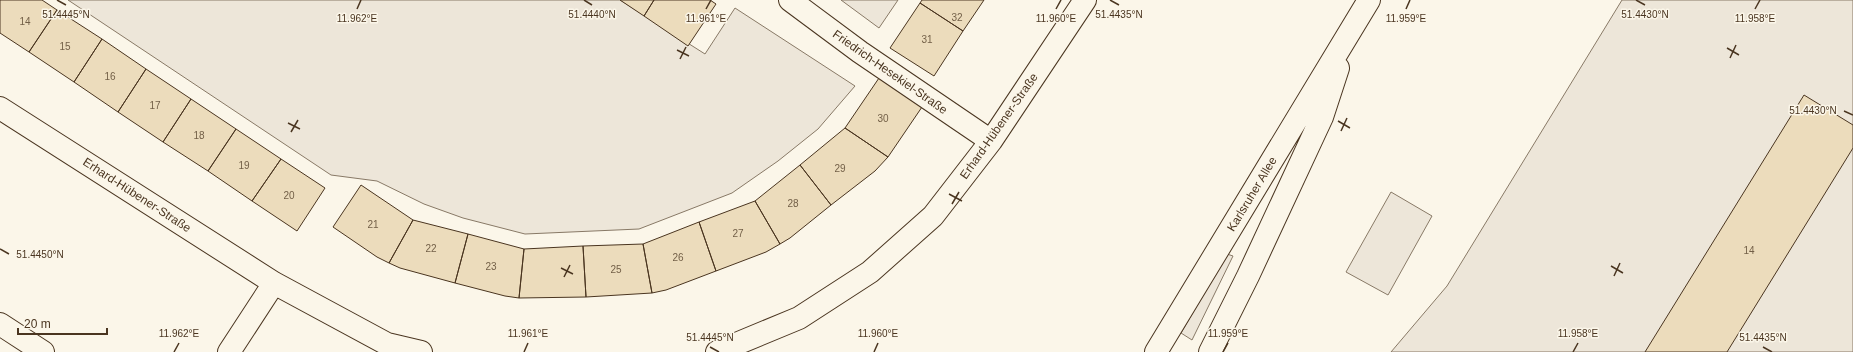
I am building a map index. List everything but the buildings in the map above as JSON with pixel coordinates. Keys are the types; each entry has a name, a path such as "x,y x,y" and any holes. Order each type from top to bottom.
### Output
{"street":[{"name":"Friedrich-Hesekiel-Straße","path":"790,0 860,52 991,141"},
{"name":"Erhard-Hübener-Straße","path":"717,352 799,318 870,272 933,216 991,141 1085,0"},
{"name":"Karlsruher Allee","path":"1156,352 1369,0"},
{"name":"Karlsruher Allee","path":"1210,352 1248,276 1322,117 1347,36"},
{"name":"Erhard-Hübener-Straße","path":"0,108 274,283 387,344 421,352"},
{"path":"230,352 274,283"},
{"path":"0,324 43,352"}],"shaded area":[{"path":"68,0 620,0 705,54 735,8 855,86 818,129 778,161 732,193 639,229 525,234 463,218 424,204 377,181 331,175"},
{"path":"841,0 898,0 879,28"},
{"path":"1622,0 1853,0 1853,352 1391,352 1447,286"},
{"path":"1391,192 1432,216 1388,295 1346,272"},
{"path":"1227,254 1233,256 1192,340 1181,333"}]}
